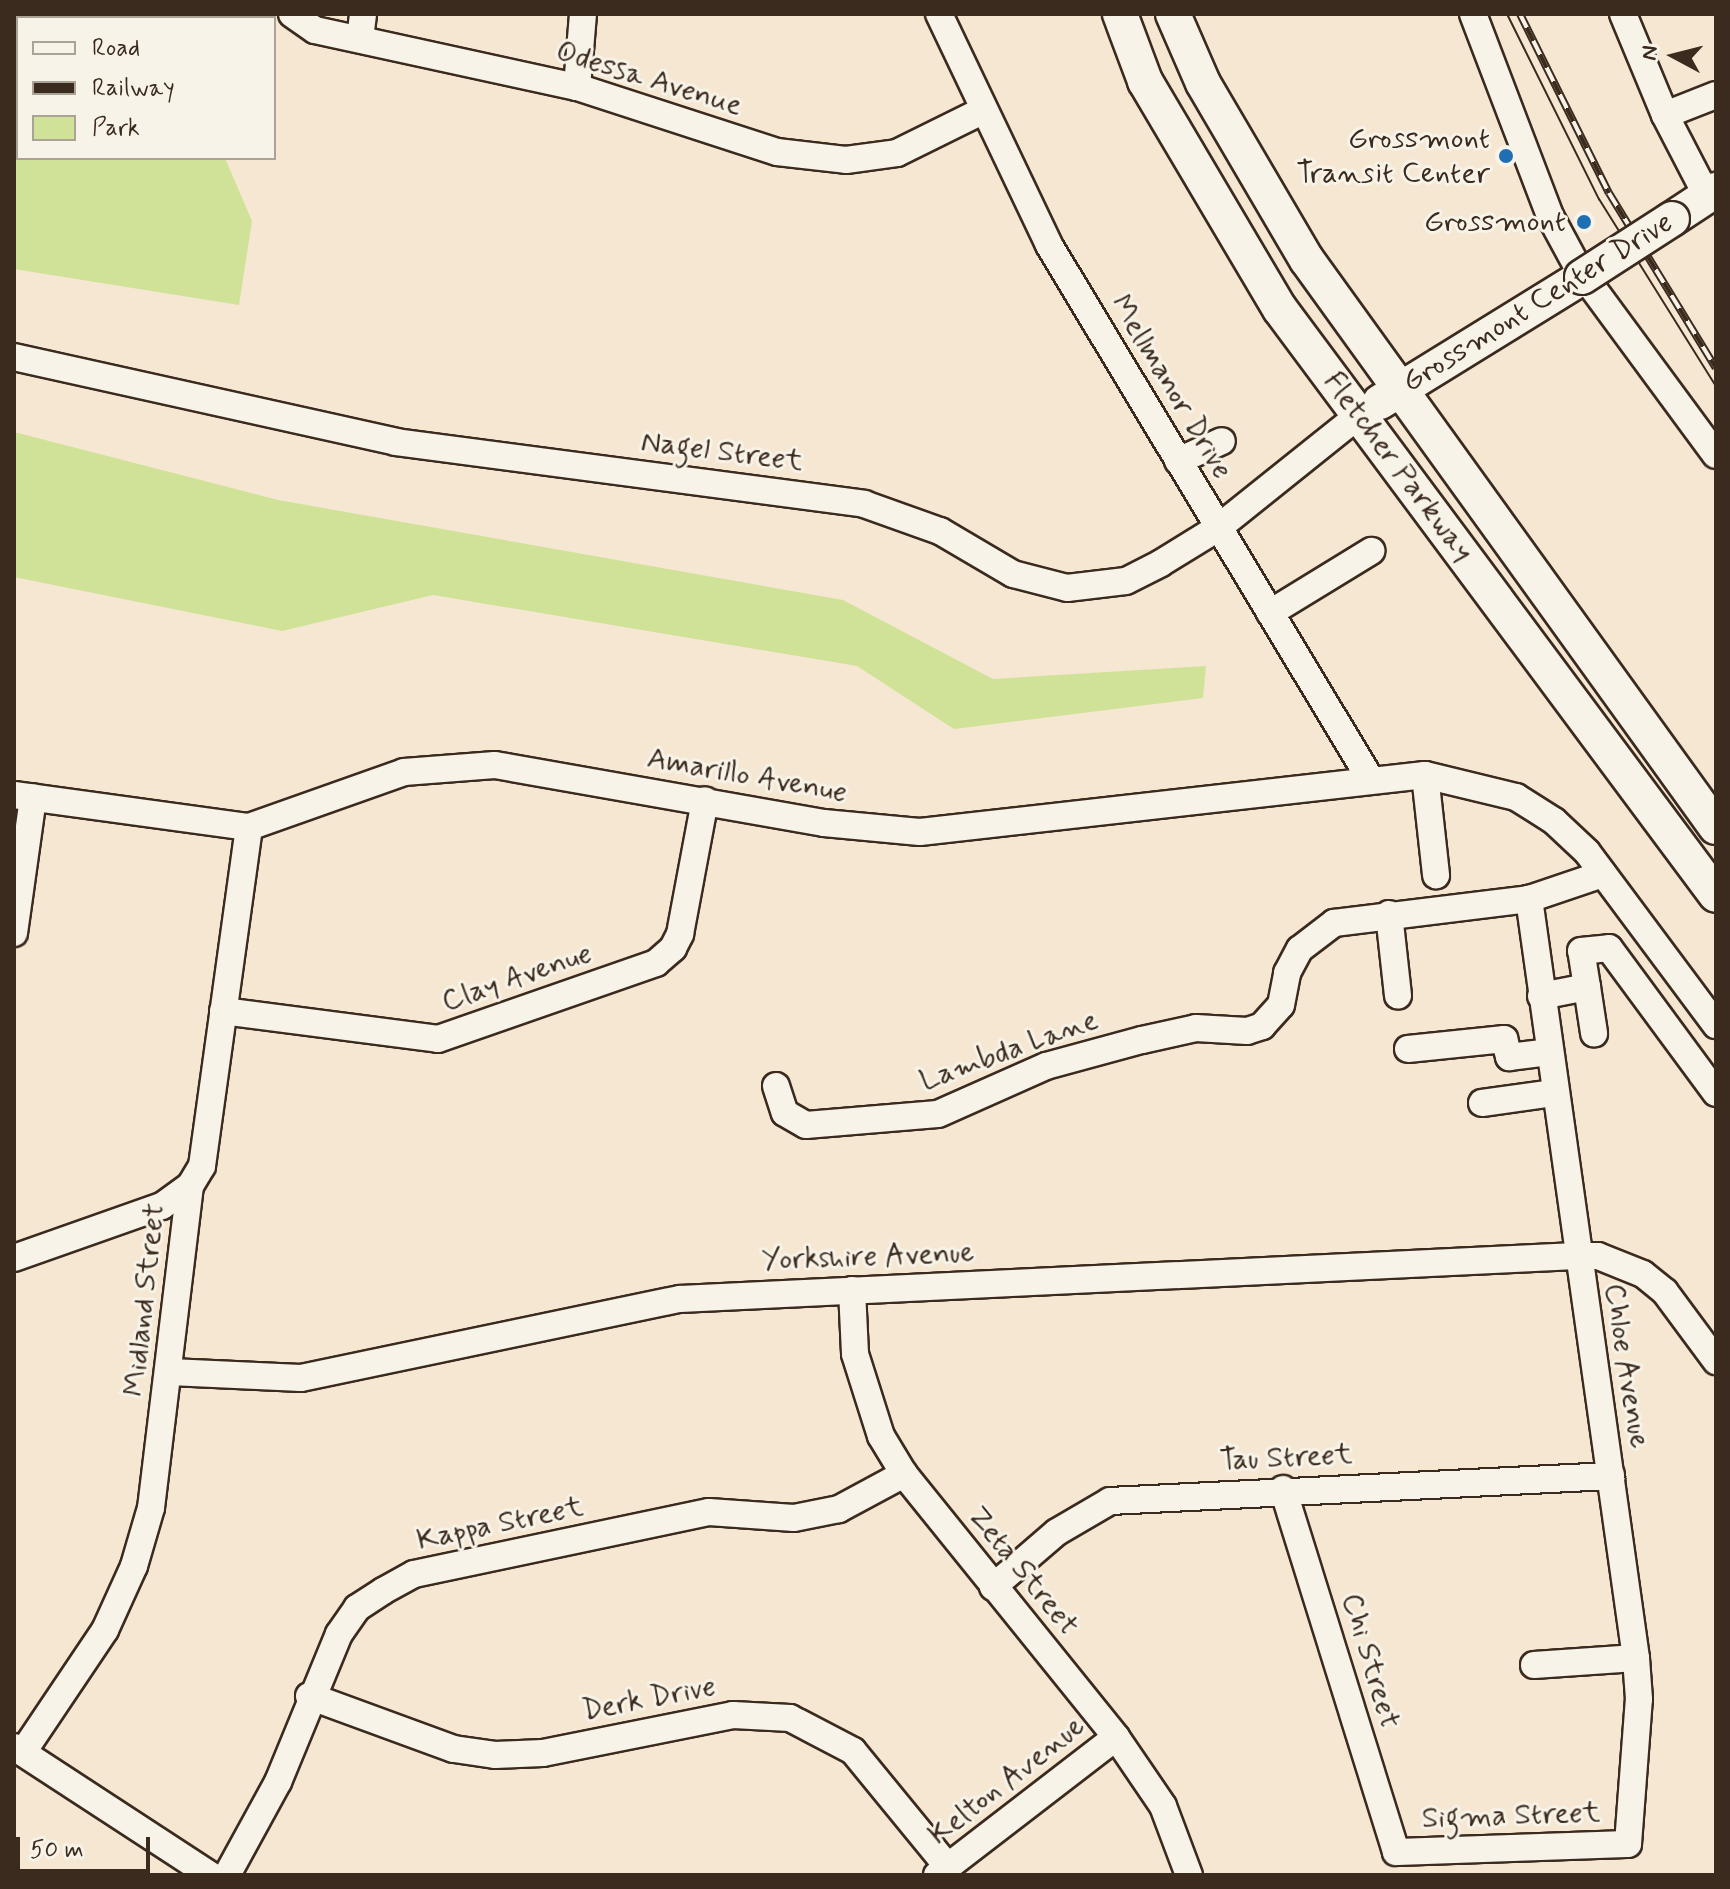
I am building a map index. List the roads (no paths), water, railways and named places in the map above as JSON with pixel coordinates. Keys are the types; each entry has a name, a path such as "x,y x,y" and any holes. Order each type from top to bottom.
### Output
{"main road":[{"name":"Fletcher Parkway","path":"1120,14 1145,81 1236,241 1359,415 1716,895"},
{"name":"Fletcher Parkway","path":"1173,14 1203,83 1307,260 1398,390 1456,461 1716,827"},
{"name":"Grossmont Center Drive","path":"1359,415 1713,193"}],"street":[{"name":"Odessa Avenue","path":"292,14 315,30 361,26 577,87 777,152 846,160 897,153 984,110"},
{"path":"577,87 583,14"},
{"name":"Mellmanor Drive","path":"939,14 1049,245 1371,780"},
{"path":"1473,14 1550,216 1578,268 1716,455"},
{"path":"1623,14 1665,115 1713,193"},
{"path":"1665,115 1716,95"},
{"name":"Nagel Street","path":"14,357 396,442 864,504 940,531 1013,574 1049,586 1087,588 1126,581 1218,528 1359,415"},
{"path":"1178,461 1222,441"},
{"path":"1270,613 1371,551"},
{"name":"Amarillo Avenue","path":"24,796 249,827 383,778 455,765 521,768 824,823 920,832 1425,775 1478,785 1516,797 1554,821 1603,874 1716,1025"},
{"path":"1425,775 1436,875"},
{"path":"14,933 24,796"},
{"name":"Clay Avenue","path":"223,1011 438,1039 656,963 673,948 680,934 705,800"},
{"name":"Midland Street","path":"19,1750 88,1660 134,1566 158,1478 190,1186 202,1166 249,827"},
{"name":"Lambda Lane","path":"776,1086 785,1113 806,1125 938,1114 1046,1066 1142,1040 1196,1028 1255,1029 1276,1013 1287,973 1310,939 1334,923 1529,899 1603,874"},
{"name":"Chloe Avenue","path":"1529,899 1576,1256 1636,1658 1639,1699 1628,1844"},
{"path":"1389,914 1398,996"},
{"path":"1594,1033 1581,951 1609,948 1716,1093"},
{"path":"1541,996 1587,987"},
{"path":"1408,1049 1504,1039 1509,1057 1549,1052"},
{"path":"1482,1103 1554,1093"},
{"path":"14,1258 162,1206 190,1186"},
{"name":"Yorkshire Avenue","path":"170,1372 301,1378 680,1299 1576,1256 1598,1256 1643,1274 1665,1292 1716,1361"},
{"name":"Zeta Street","path":"852,1290 855,1354 865,1398 904,1474 1116,1737 1163,1806 1189,1875"},
{"name":"Kappa Street","path":"227,1875 278,1782 309,1696 357,1608 414,1574 709,1512 794,1518 839,1509 904,1474"},
{"name":"Tau Street","path":"993,1587 1057,1532 1110,1501 1283,1489 1611,1476"},
{"name":"Chi Street","path":"1283,1489 1396,1852"},
{"path":"1534,1665 1636,1658"},
{"name":"Derk Drive","path":"309,1696 454,1749 495,1755 543,1753 733,1715 790,1718 853,1751 943,1871"},
{"name":"Kelton Avenue","path":"943,1871 1116,1737"},
{"path":"19,1750 210,1875"},
{"name":"Sigma Street","path":"1396,1852 1628,1844"}],"tram line":[{"path":"1507,14 1599,199 1716,386"}],"railway":[{"path":"1520,14 1609,193 1716,368"}],"place":[{"name":"Grossmont Transit Center","path":"1506,156"},
{"name":"Grossmont","path":"1584,222"}]}
